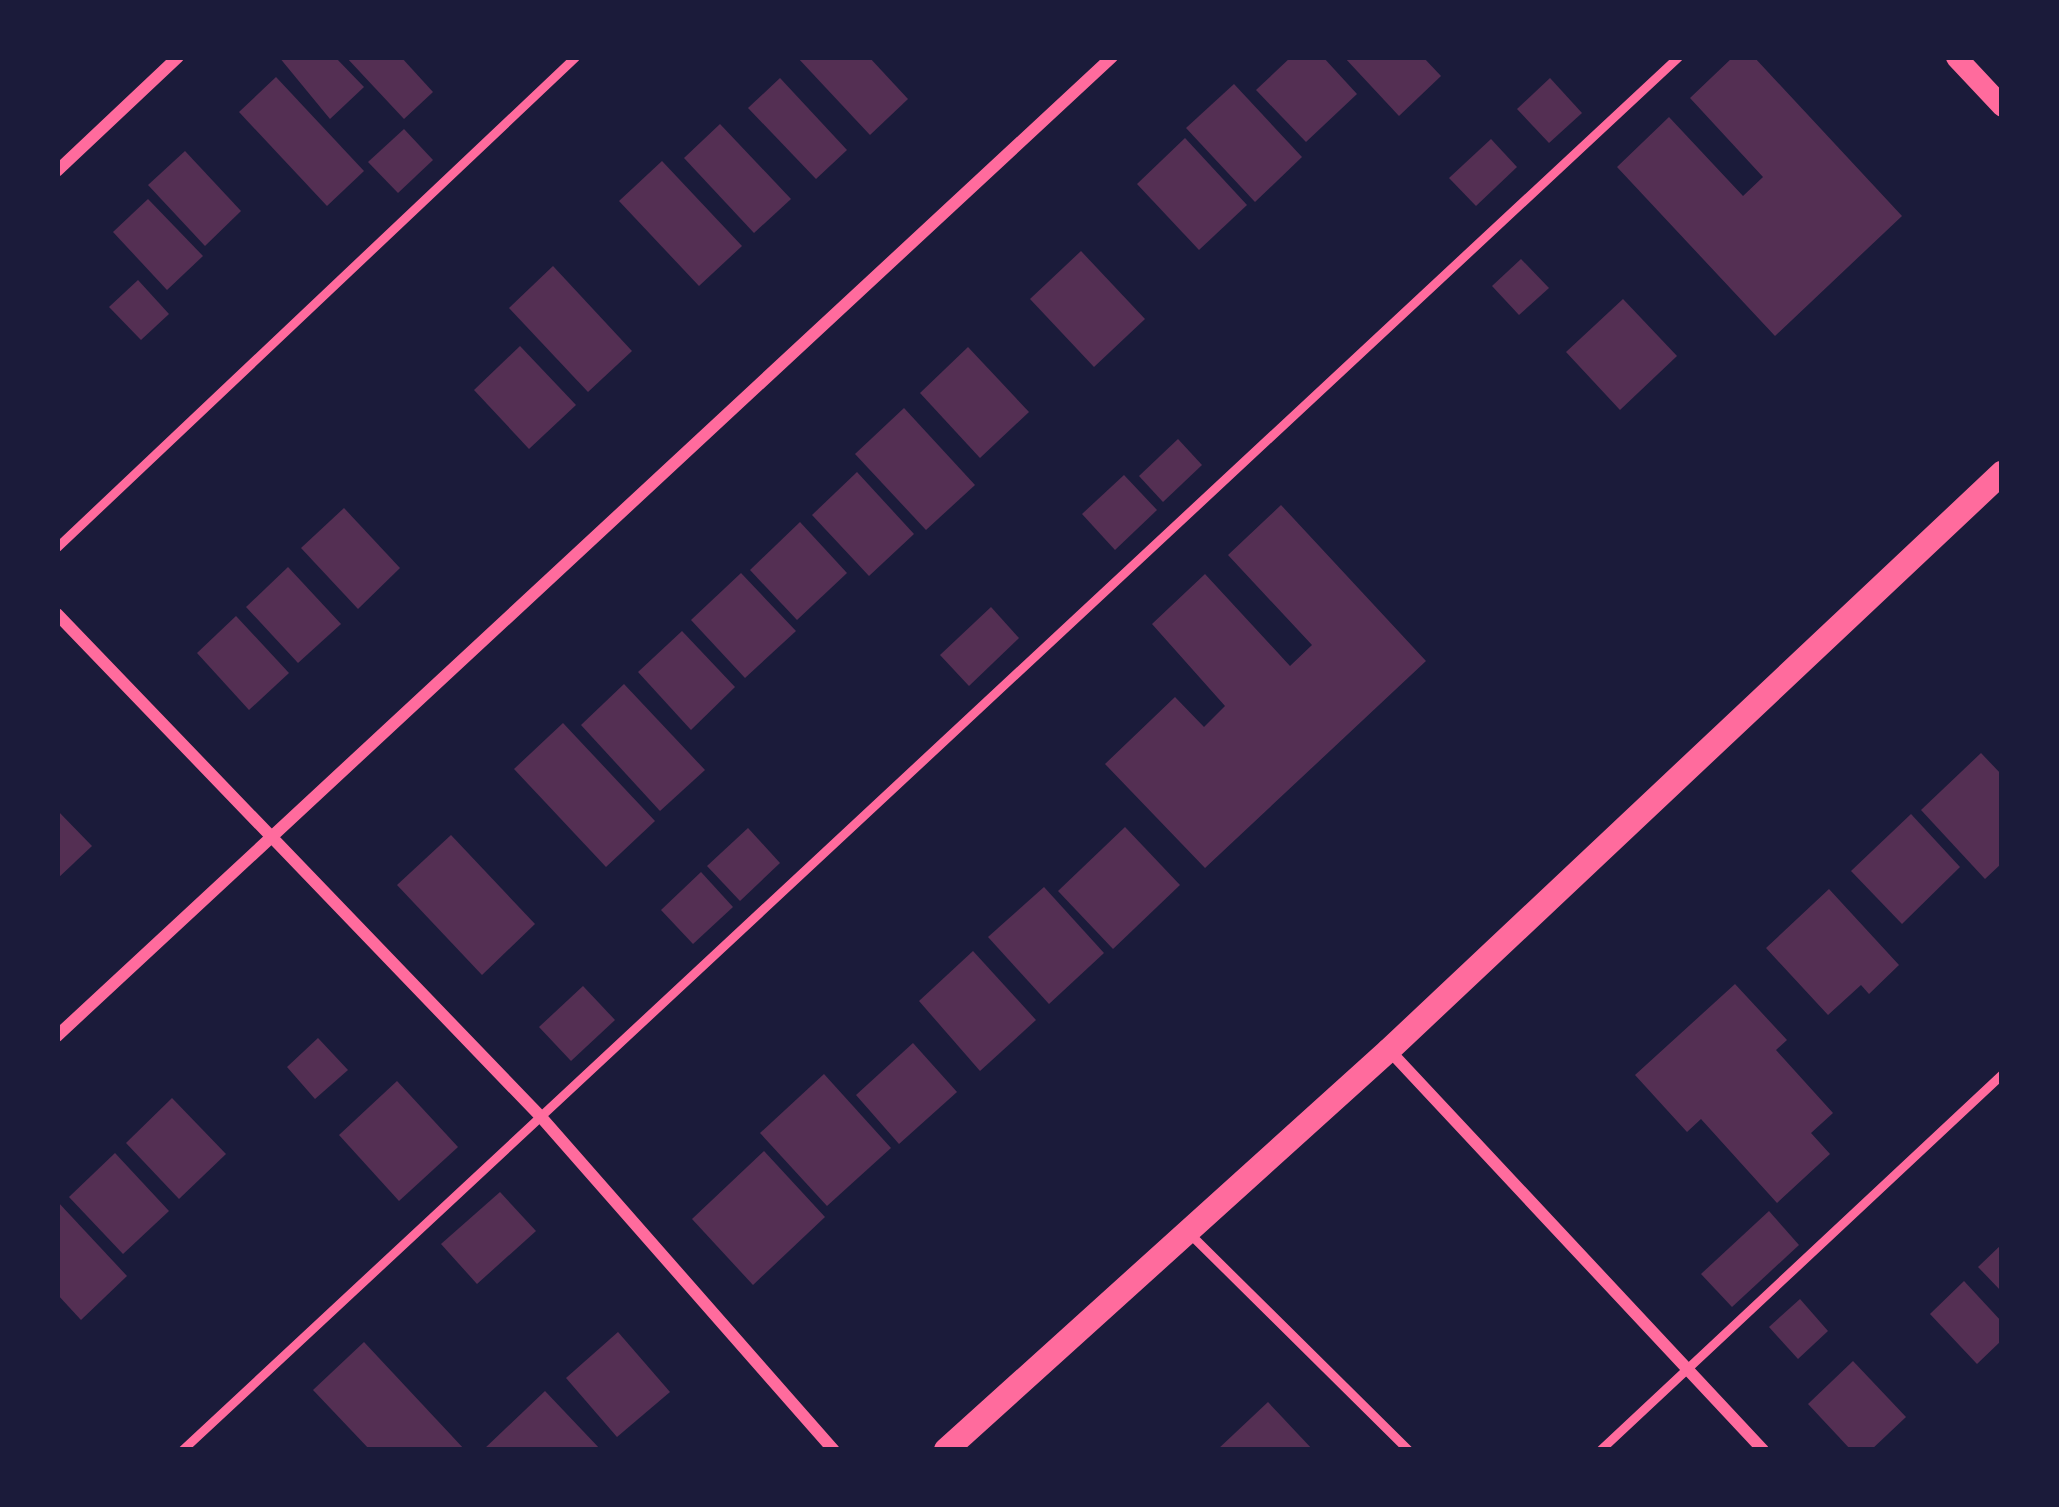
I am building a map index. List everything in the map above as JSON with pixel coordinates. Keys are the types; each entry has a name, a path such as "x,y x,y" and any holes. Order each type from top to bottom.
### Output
{"main road":[{"path":"946,1450 1389,1050 2002,473"}],"street":[{"path":"57,171 178,57"},
{"path":"57,1036 1112,57"},
{"path":"1956,57 2002,106"},
{"path":"57,614 268,841 542,1118 834,1450"},
{"path":"1389,1050 1763,1450"}],"lane":[{"path":"57,547 575,57"},
{"path":"182,1450 1678,57"},
{"path":"1600,1450 2002,1074"},
{"path":"1188,1232 1408,1450"}],"building":[{"path":"279,57 335,57 364,87 330,119"},
{"path":"346,57 401,57 433,92 404,119"},
{"path":"797,57 869,57 908,99 870,135"},
{"path":"1291,57 1323,57 1357,94 1306,142 1256,90"},
{"path":"1344,57 1423,57 1441,76 1399,116"},
{"path":"1733,57 1754,57 1902,216 1775,336 1617,167 1669,117 1743,196 1763,177 1690,98"},
{"path":"276,77 364,171 327,206 239,112"},
{"path":"780,78 847,150 816,179 748,108"},
{"path":"1550,78 1582,113 1549,143 1517,109"},
{"path":"1234,84 1302,157 1255,202 1186,128"},
{"path":"720,124 791,199 754,233 684,158"},
{"path":"404,129 433,160 398,193 368,162"},
{"path":"1185,138 1247,205 1199,250 1137,184"},
{"path":"1491,139 1517,167 1476,206 1449,178"},
{"path":"185,151 241,211 205,246 148,185"},
{"path":"662,161 742,246 699,286 619,201"},
{"path":"148,199 203,256 167,290 113,232"},
{"path":"1081,251 1145,319 1094,367 1030,299"},
{"path":"1521,259 1549,288 1519,315 1492,286"},
{"path":"553,266 632,351 588,392 509,308"},
{"path":"138,280 169,314 141,340 109,307"},
{"path":"1623,299 1677,356 1620,410 1566,352"},
{"path":"520,346 576,405 529,449 474,390"},
{"path":"968,347 1029,412 980,458 920,393"},
{"path":"904,408 975,485 926,530 855,454"},
{"path":"1178,439 1202,465 1163,502 1139,476"},
{"path":"857,472 914,534 869,576 812,515"},
{"path":"1124,475 1157,510 1115,550 1082,514"},
{"path":"1281,505 1426,661 1205,868 1105,764 1175,697 1204,727 1225,706 1152,624 1205,574 1290,666 1312,645 1228,555"},
{"path":"344,508 400,568 358,609 301,548"},
{"path":"800,522 847,573 797,620 750,570"},
{"path":"288,567 341,624 298,663 246,607"},
{"path":"741,573 796,631 745,678 691,620"},
{"path":"991,607 1019,638 969,686 940,655"},
{"path":"236,616 289,673 249,710 197,653"},
{"path":"682,631 735,687 691,730 638,672"},
{"path":"624,684 705,770 660,811 581,725"},
{"path":"563,723 655,821 606,867 514,769"},
{"path":"1981,753 2002,775 2002,863 1985,879 1921,810"},
{"path":"57,810 92,846 57,879"},
{"path":"1911,814 1960,867 1902,924 1851,871"},
{"path":"1125,827 1180,885 1113,949 1058,891"},
{"path":"748,828 780,863 740,901 707,866"},
{"path":"451,835 535,924 482,975 397,885"},
{"path":"701,872 733,907 693,944 661,910"},
{"path":"1044,887 1104,953 1049,1004 988,937"},
{"path":"1829,889 1899,965 1869,994 1861,985 1828,1015 1766,948"},
{"path":"973,951 1036,1020 980,1071 919,1001"},
{"path":"1735,984 1787,1040 1776,1050 1833,1113 1811,1133 1830,1154 1777,1203 1701,1119 1687,1132 1635,1075"},
{"path":"583,986 615,1020 571,1061 539,1027"},
{"path":"318,1038 348,1070 315,1099 287,1067"},
{"path":"913,1043 957,1092 899,1144 856,1095"},
{"path":"824,1074 891,1148 827,1206 760,1133"},
{"path":"397,1081 458,1147 399,1201 339,1135"},
{"path":"172,1098 226,1154 179,1199 126,1143"},
{"path":"764,1151 825,1217 753,1285 692,1219"},
{"path":"115,1153 169,1211 123,1254 69,1197"},
{"path":"500,1192 536,1231 477,1284 441,1244"},
{"path":"57,1201 127,1276 81,1320 57,1294"},
{"path":"1769,1211 1799,1245 1732,1307 1701,1274"},
{"path":"2002,1244 2002,1292 1978,1267"},
{"path":"1964,1281 2002,1322 2002,1340 1977,1364 1930,1314"},
{"path":"1800,1299 1828,1331 1798,1359 1769,1327"},
{"path":"618,1332 670,1392 617,1437 566,1378"},
{"path":"364,1342 465,1450 370,1450 313,1390"},
{"path":"1853,1361 1906,1417 1871,1450 1851,1450 1808,1404"},
{"path":"545,1391 601,1450 483,1450"},
{"path":"1268,1402 1313,1450 1217,1450"}]}
